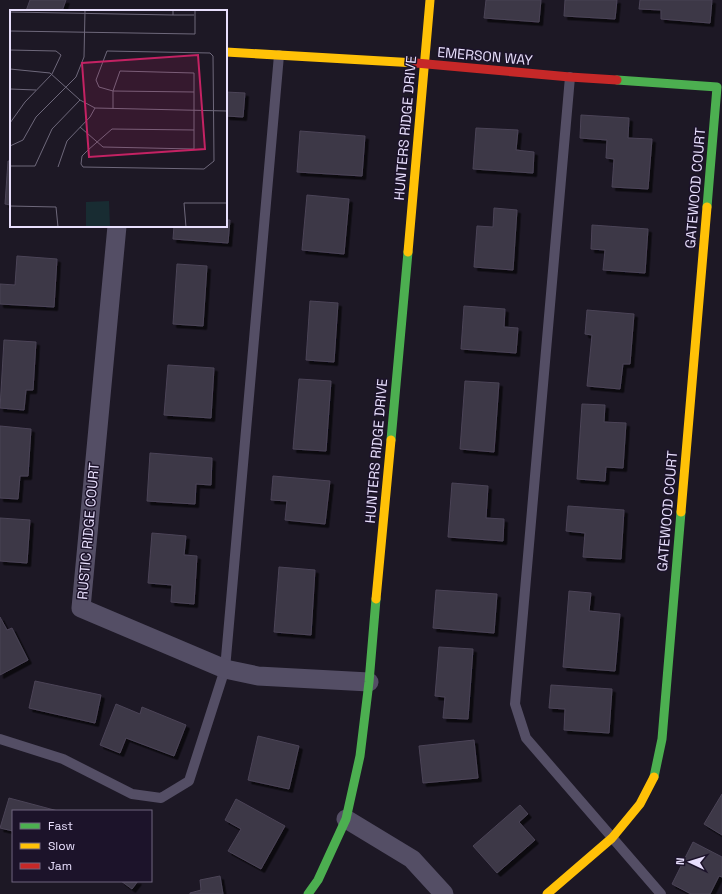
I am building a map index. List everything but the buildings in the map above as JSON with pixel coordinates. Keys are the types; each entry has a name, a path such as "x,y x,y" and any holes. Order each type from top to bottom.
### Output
{"street":[{"name":"HUNTERS RIDGE DRIVE","path":"308,894 318,880 346,819 360,756 369,682 430,0"},
{"name":"EMERSON WAY","path":"227,52 425,64 570,77 717,87"},
{"name":"GATEWOOD COURT","path":"547,894 612,838 640,804 654,776 662,739 717,87"},
{"name":"RUSTIC RIDGE COURT","path":"117,227 81,608 225,669 258,676 369,682"},
{"path":"346,819 412,859 444,894"}],"lane":[{"path":"0,739 63,759 132,794 161,798 189,781 225,669 279,55"},
{"path":"570,77 515,704 526,738 661,894"}],"traffic: fast":[{"path":"617,80 717,87 707,207"},
{"path":"391,440 408,252"},
{"path":"654,777 662,739 681,512"},
{"path":"308,894 318,880 346,819 360,756 369,682 376,599"}],"traffic: slow":[{"path":"408,252 430,0"},
{"path":"227,52 416,63"},
{"path":"681,512 707,207"},
{"path":"376,599 391,440"},
{"path":"547,894 612,838 640,804 654,777"}],"traffic: jam":[{"path":"416,63 617,80"}]}
